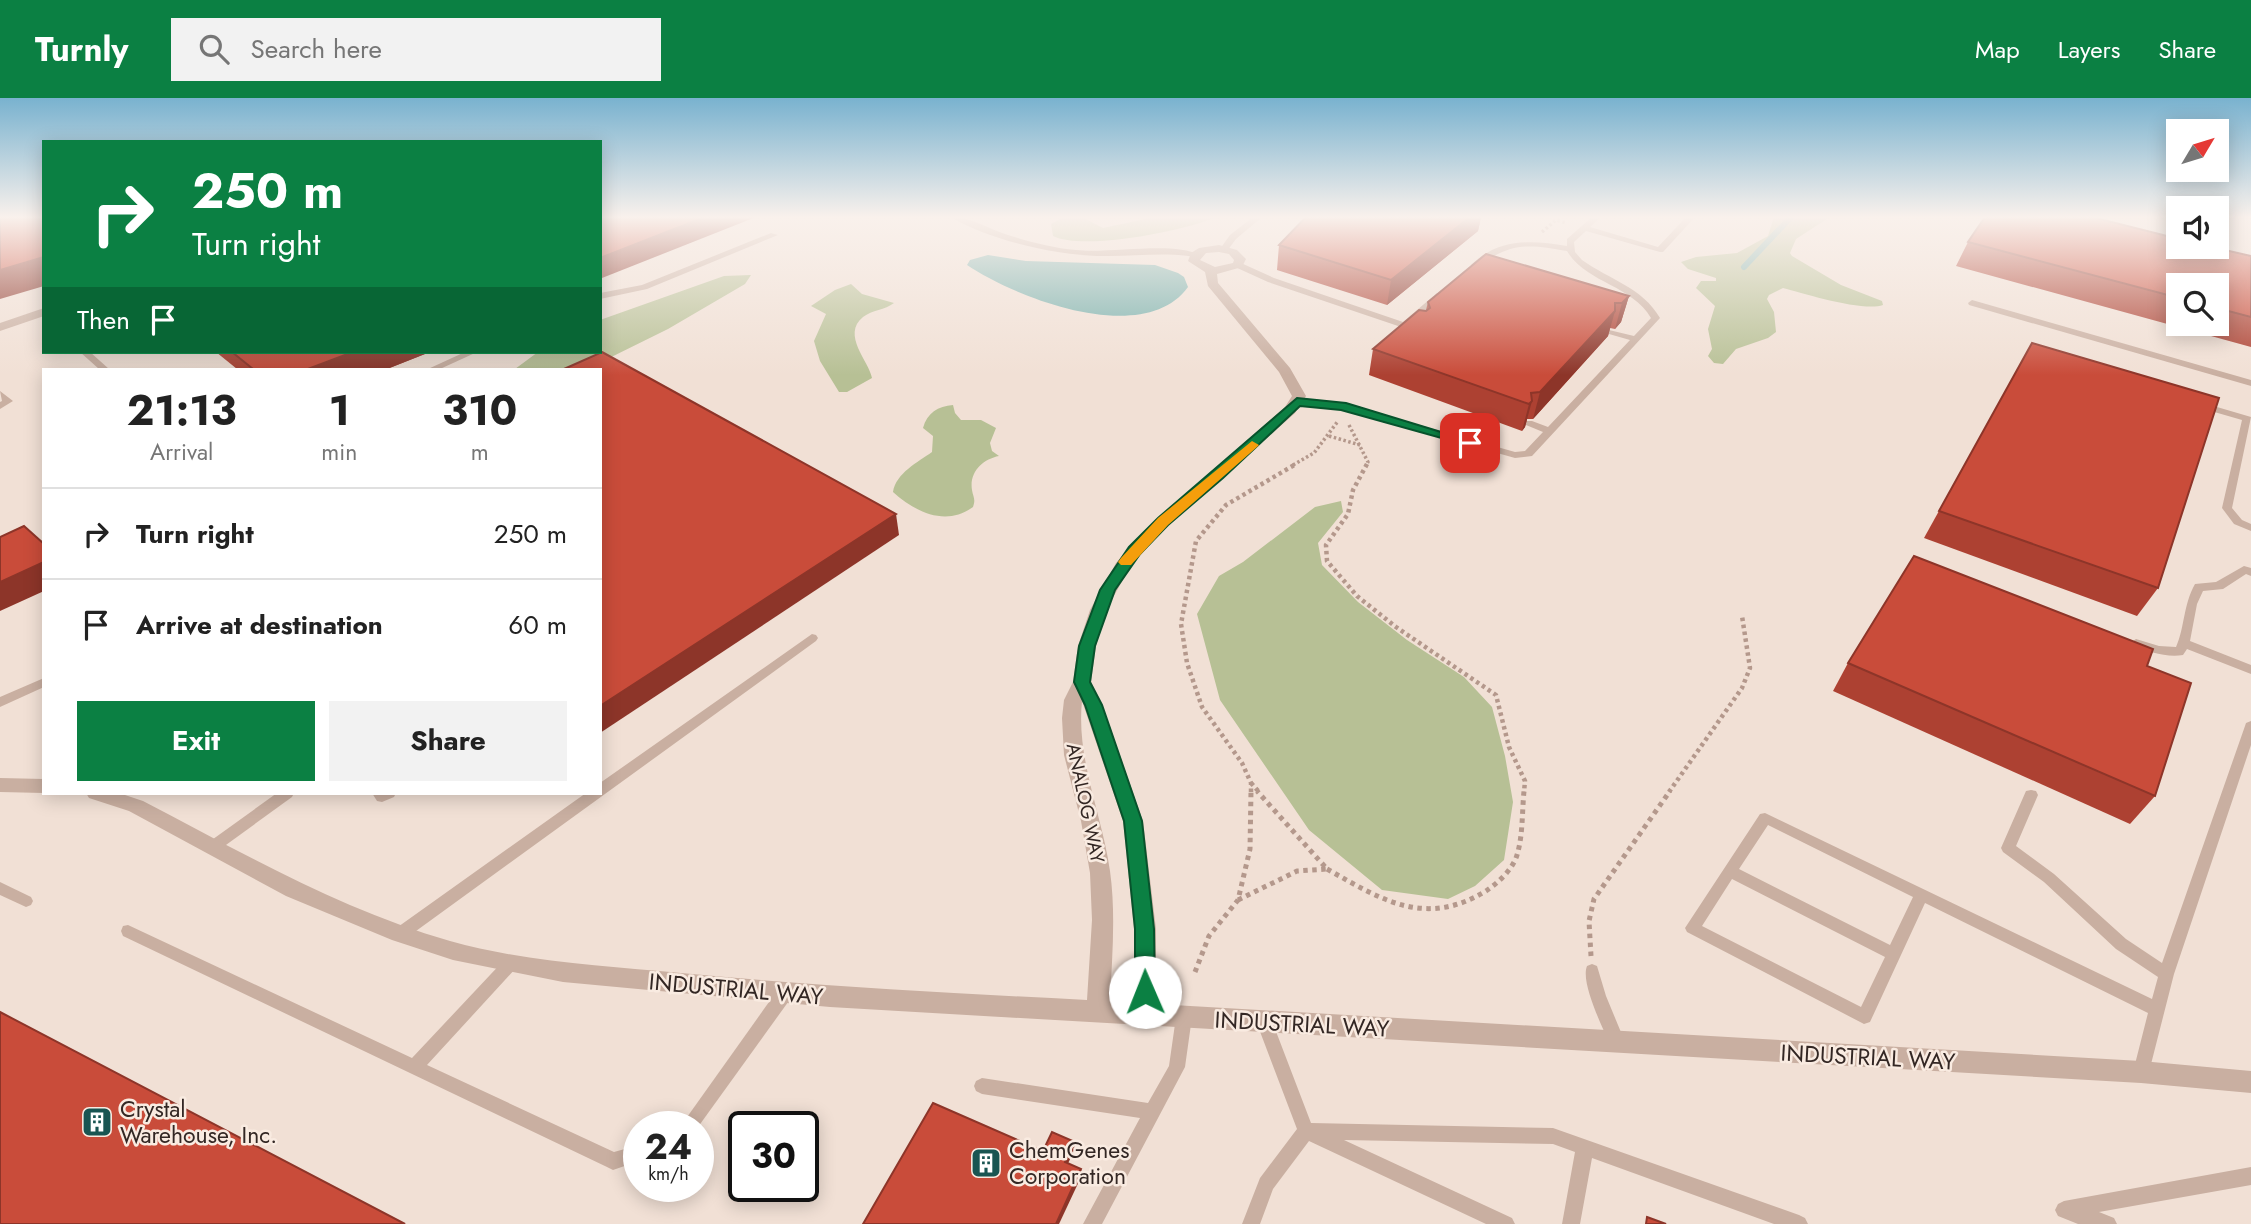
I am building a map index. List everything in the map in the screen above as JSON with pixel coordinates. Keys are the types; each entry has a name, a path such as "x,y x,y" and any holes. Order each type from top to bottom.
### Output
{"street":[{"path":"1226,270 1211,270 1212,283 1285,371 1297,390 1297,402"},
{"path":"0,327 42,313"},
{"name":"ANALOG WAY","path":"1098,1010 1102,920 1100,873 1091,821 1073,755 1071,718 1073,701 1082,682 1087,646 1098,610 1122,567 1163,522 1219,475 1297,402"},
{"name":"ANALOG WAY","path":"1082,682 1093,705 1133,821 1145,929 1145,1013"},
{"path":"0,785 42,786"},
{"name":"INDUSTRIAL WAY","path":"102,795 136,806 302,894 400,933 453,951 511,963 624,980 785,993 2141,1072 2251,1082"}],"lane":[{"path":"602,296 644,287 688,270"},
{"path":"1248,270 1271,280 1420,331"},
{"path":"1464,275 1471,270"},
{"path":"1297,402 1342,406 1515,455 1528,454 1656,318 1652,306 1640,296 1587,270"},
{"path":"1404,326 1444,292"},
{"path":"1972,303 2251,383"},
{"path":"1612,332 1636,339"},
{"path":"87,354 103,368"},
{"path":"435,368 468,354"},
{"path":"0,394 8,401 0,406"},
{"path":"2185,401 2249,420 2227,508 2238,522 2251,528"},
{"path":"1529,423 1550,431"},
{"path":"2128,640 2159,650 2179,652 2185,644 2190,600 2199,587 2219,586 2244,570 2251,572"},
{"path":"602,789 812,638"},
{"path":"2185,644 2251,670"},
{"path":"0,702 42,683"},
{"path":"2141,1072 2166,974 2251,726"},
{"path":"214,846 284,795"},
{"path":"400,933 593,795"},
{"path":"2031,795 2008,848 2049,878 2121,944 2166,974"},
{"path":"1922,894 1864,1017 1692,928 1765,818 1922,894 2158,1010"},
{"path":"1730,870 1894,954"},
{"path":"0,888 26,901"},
{"path":"128,931 613,1161 623,1158"},
{"path":"414,1067 511,963"},
{"path":"1592,971 1598,996 1617,1042"},
{"path":"700,1111 785,993"},
{"path":"1092,1224 1177,1067 1184,1017"},
{"path":"1264,1021 1306,1131 1506,1224"},
{"path":"982,1086 1152,1112"},
{"path":"1306,1131 1553,1136 1799,1224"},
{"path":"1251,1224 1266,1184 1306,1131"},
{"path":"1571,1224 1586,1147"},
{"path":"2108,1224 2064,1210 2251,1176"}],"path":[{"path":"1339,416 1329,436 1314,453 1226,505 1196,541 1181,624 1187,663 1202,706 1242,762 1251,783 1289,829 1328,869 1371,894 1404,906 1440,910 1469,901 1498,883 1517,856 1525,781 1509,747 1496,695 1367,604 1338,576 1327,561 1326,545 1348,514 1353,490 1368,462 1347,418"},
{"path":"1329,436 1360,445"},
{"path":"1592,971 1588,921 1594,899 1742,688 1750,668 1742,616"},
{"path":"1238,900 1250,849 1251,783"},
{"path":"1195,972 1209,936 1238,900 1297,871 1328,869"}],"green space":[{"path":"1690,270 1815,270 1841,285 1882,301 1883,305 1874,307 1849,304 1783,288 1769,295 1767,299 1774,312 1776,332 1768,338 1736,349 1723,364 1714,363 1708,356 1712,349 1708,329 1715,306 1696,288 1701,281 1716,281 1716,278"},
{"path":"751,275 745,284 668,329 589,368 516,368 535,354 602,354 602,319 724,276"},
{"path":"851,284 862,294 894,303 870,313 857,324 855,340 872,378 847,392 839,392 820,361 814,341 826,314 811,306 835,290"},
{"path":"953,405 961,420 981,420 996,428 990,443 992,451 999,456 983,463 975,472 972,483 973,507 963,513 942,516 921,511 893,492 898,479 932,452 933,436 923,428 927,418 938,409"},
{"path":"1341,501 1343,512 1318,543 1322,565 1358,602 1407,640 1464,677 1492,707 1505,756 1513,802 1504,860 1475,886 1448,899 1382,890 1309,830 1220,700 1197,614 1219,576 1243,562 1315,507"}],"water":[{"path":"975,270 1168,270 1184,277 1188,287 1168,305 1142,314 1112,316 1047,303"}],"building":[{"path":"1358,270 1404,270 1391,280"},
{"path":"1467,270 1539,270 1629,296 1622,303 1615,303 1615,311 1540,392 1531,393 1532,401 1529,404 1373,349 1419,310 1426,311 1430,308 1428,302"},
{"path":"2072,270 2251,270 2251,317 2229,311 2229,273 2166,273 2166,295"},
{"path":"2032,343 2219,398 2158,588 1939,511"},
{"path":"602,352 896,514 602,705 602,368 566,368"},
{"path":"234,354 348,354 311,368 252,368"},
{"path":"24,526 42,542 42,563 0,582 0,537"},
{"path":"1914,556 2153,649 2147,666 2191,683 2155,796 1848,663"},
{"name":"Crystal Warehouse, Inc.","path":"0,1012 405,1224 0,1224"},
{"name":"ChemGenes Corporation","path":"933,1103 1043,1151 1052,1132 1075,1142 1065,1162 1081,1169 1056,1224 863,1224"},
{"path":"1647,1217 1666,1224 1646,1224"}],"slow traffic":[{"path":"1126,562 1163,522 1252,445"}],"place":[{"name":"Crystal Warehouse, Inc.","path":"97,1122"},
{"name":"ChemGenes Corporation","path":"986,1163"}],"route":[{"path":"1145,992 1145,929 1133,821 1093,705 1082,682 1087,646 1098,610 1108,590 1122,567 1163,522 1219,475 1297,402 1342,406 1470,443"}]}
